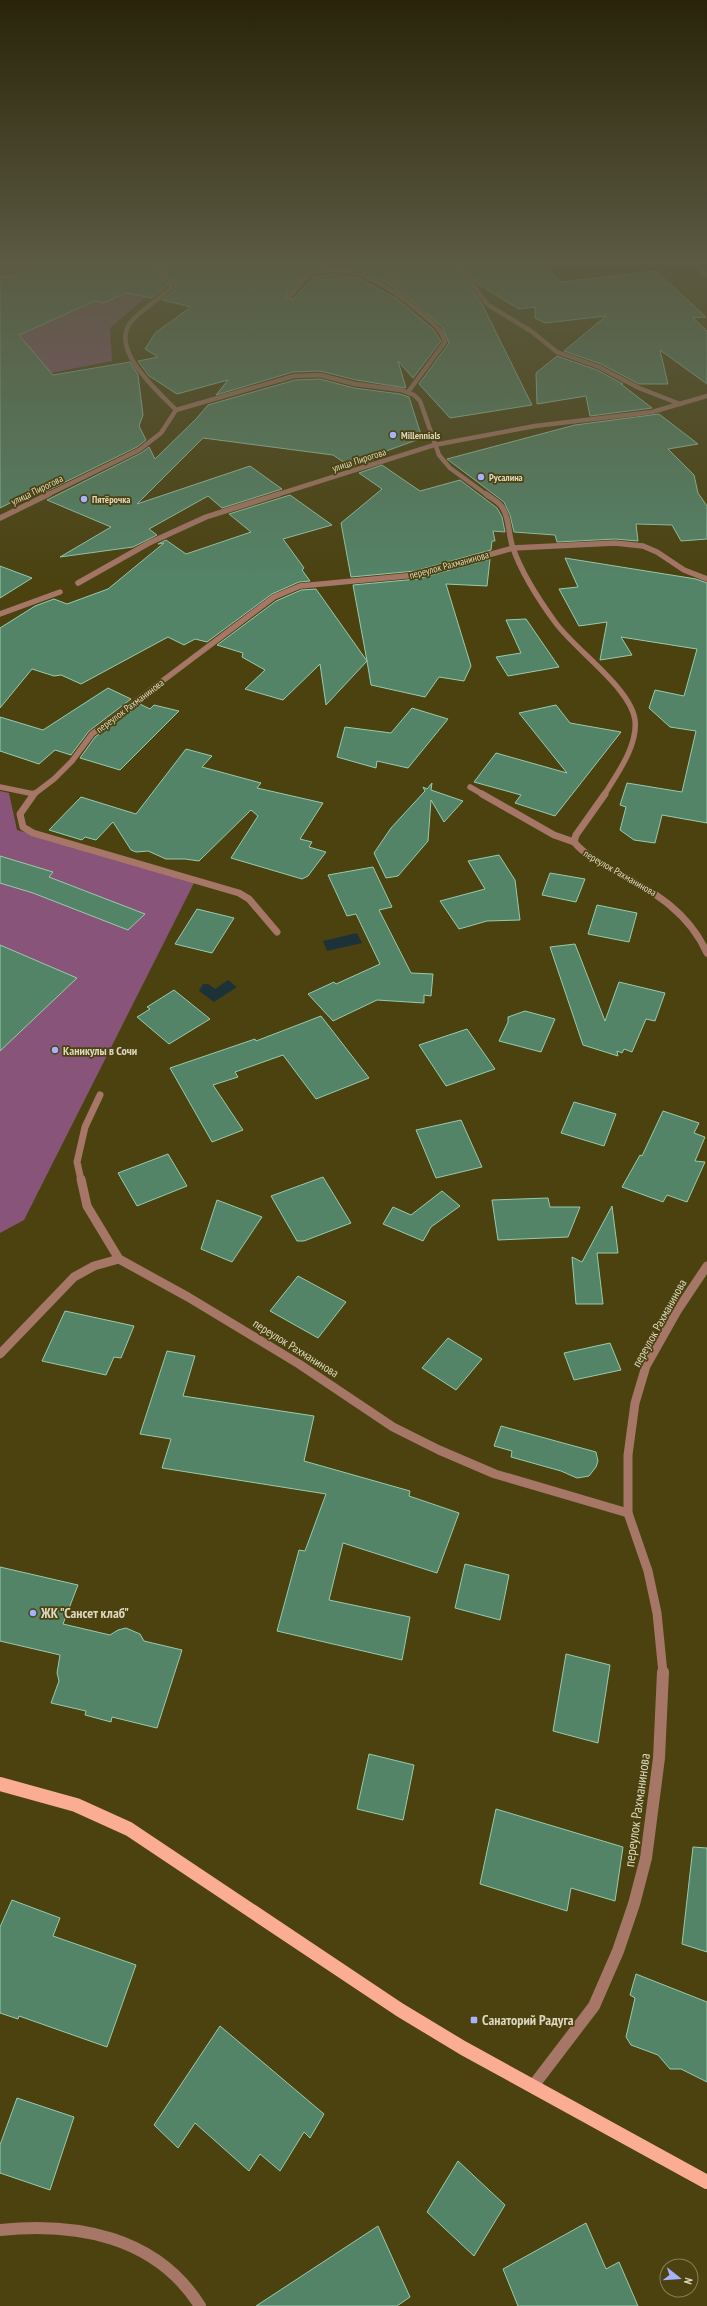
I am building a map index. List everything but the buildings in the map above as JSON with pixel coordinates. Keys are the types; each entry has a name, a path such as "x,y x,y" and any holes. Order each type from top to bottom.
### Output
{"main road":[{"path":"0,1784 64,1801 118,1822 176,1857 198,1875 400,2010 533,2086 707,2182"}],"street":[{"path":"137,369 176,410 303,374 320,375 355,384 408,392 425,369"},
{"path":"602,369 639,388 680,404"},
{"name":"переулок Рахманинова","path":"408,392 420,401 427,417 434,445 439,455 450,468 502,506 506,513 513,548 533,589 569,641 619,691 632,708 635,719 632,744 626,759 576,835 574,842 586,855 654,892 677,909 692,925 707,953"},
{"name":"улица Пирогова","path":"78,583 149,543 206,517 434,445 535,426 633,415 707,396"},
{"name":"улица Пирогова","path":"0,518 139,450 161,433 176,410"},
{"name":"переулок Рахманинова","path":"277,932 249,899 240,893 27,830 20,821 20,814 34,794 63,771 101,726 274,597 288,589 311,585 412,576 513,548 632,544 657,552 684,570 707,579"},
{"path":"0,614 60,592"},
{"path":"0,787 34,794"},
{"path":"470,787 554,835 574,842"},
{"path":"0,1354 74,1277 94,1266 119,1259 87,1206 77,1162 85,1127 100,1095"},
{"name":"переулок Рахманинова","path":"119,1259 188,1297 292,1360 392,1427 438,1450 495,1474 628,1513"},
{"name":"переулок Рахманинова","path":"533,2086 594,2006 618,1951 634,1904 646,1858 659,1758 663,1675 657,1613 651,1585 628,1513 628,1455 636,1404 646,1366 677,1311 707,1266"},
{"path":"0,2230 39,2226 78,2229 128,2244 168,2268 200,2306"}],"shaded area":[{"path":"0,369 73,369 0,383"},
{"name":"Каникулы в Сочи","path":"0,791 9,793 17,830 195,881 24,1220 0,1233"}],"water":[{"path":"357,933 362,943 327,951 323,941"},
{"path":"228,980 237,987 214,1002 199,991 203,984 208,984 215,989"}],"place":[{"name":"Millennials","path":"393,435"},
{"name":"Русалина","path":"481,477"},
{"name":"Пятёрочка","path":"84,499"},
{"name":"Каникулы в Сочи","path":"55,1050"},
{"name":"ЖК \"Сансет клаб\"","path":"33,1613"},
{"name":"Санаторий Радуга","path":"474,2020"}]}
